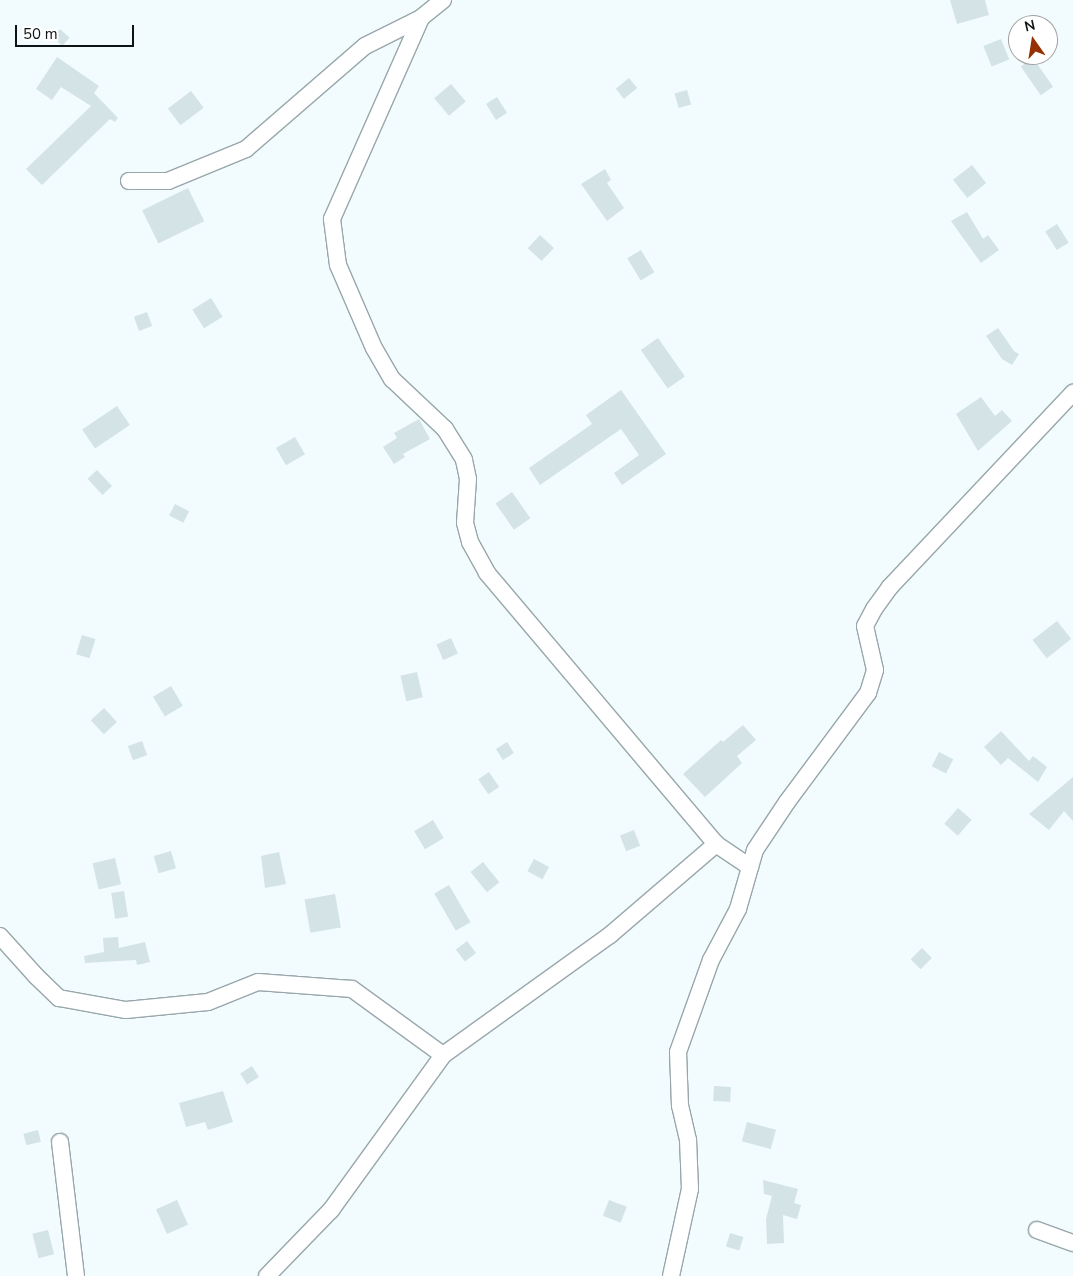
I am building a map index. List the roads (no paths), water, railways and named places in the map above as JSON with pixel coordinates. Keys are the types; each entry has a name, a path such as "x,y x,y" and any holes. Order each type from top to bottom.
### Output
{"street":[{"path":"129,181 168,181 246,150 365,46 421,18 443,0"},
{"path":"421,18 332,219 338,265 374,348 392,379 445,429 464,460 468,479 465,523 470,542 487,573 716,844 750,866"},
{"path":"671,1276 690,1189 688,1140 680,1106 678,1052 711,960 738,909 755,850 786,802 868,693 875,670 865,626 874,609 890,587 1073,393"},
{"path":"267,1276 331,1210 443,1055 610,935 716,844"},
{"path":"0,936 59,998 126,1010 208,1002 258,982 352,989 443,1055"},
{"path":"60,1142 76,1276"},
{"path":"1037,1230 1073,1243"}]}
